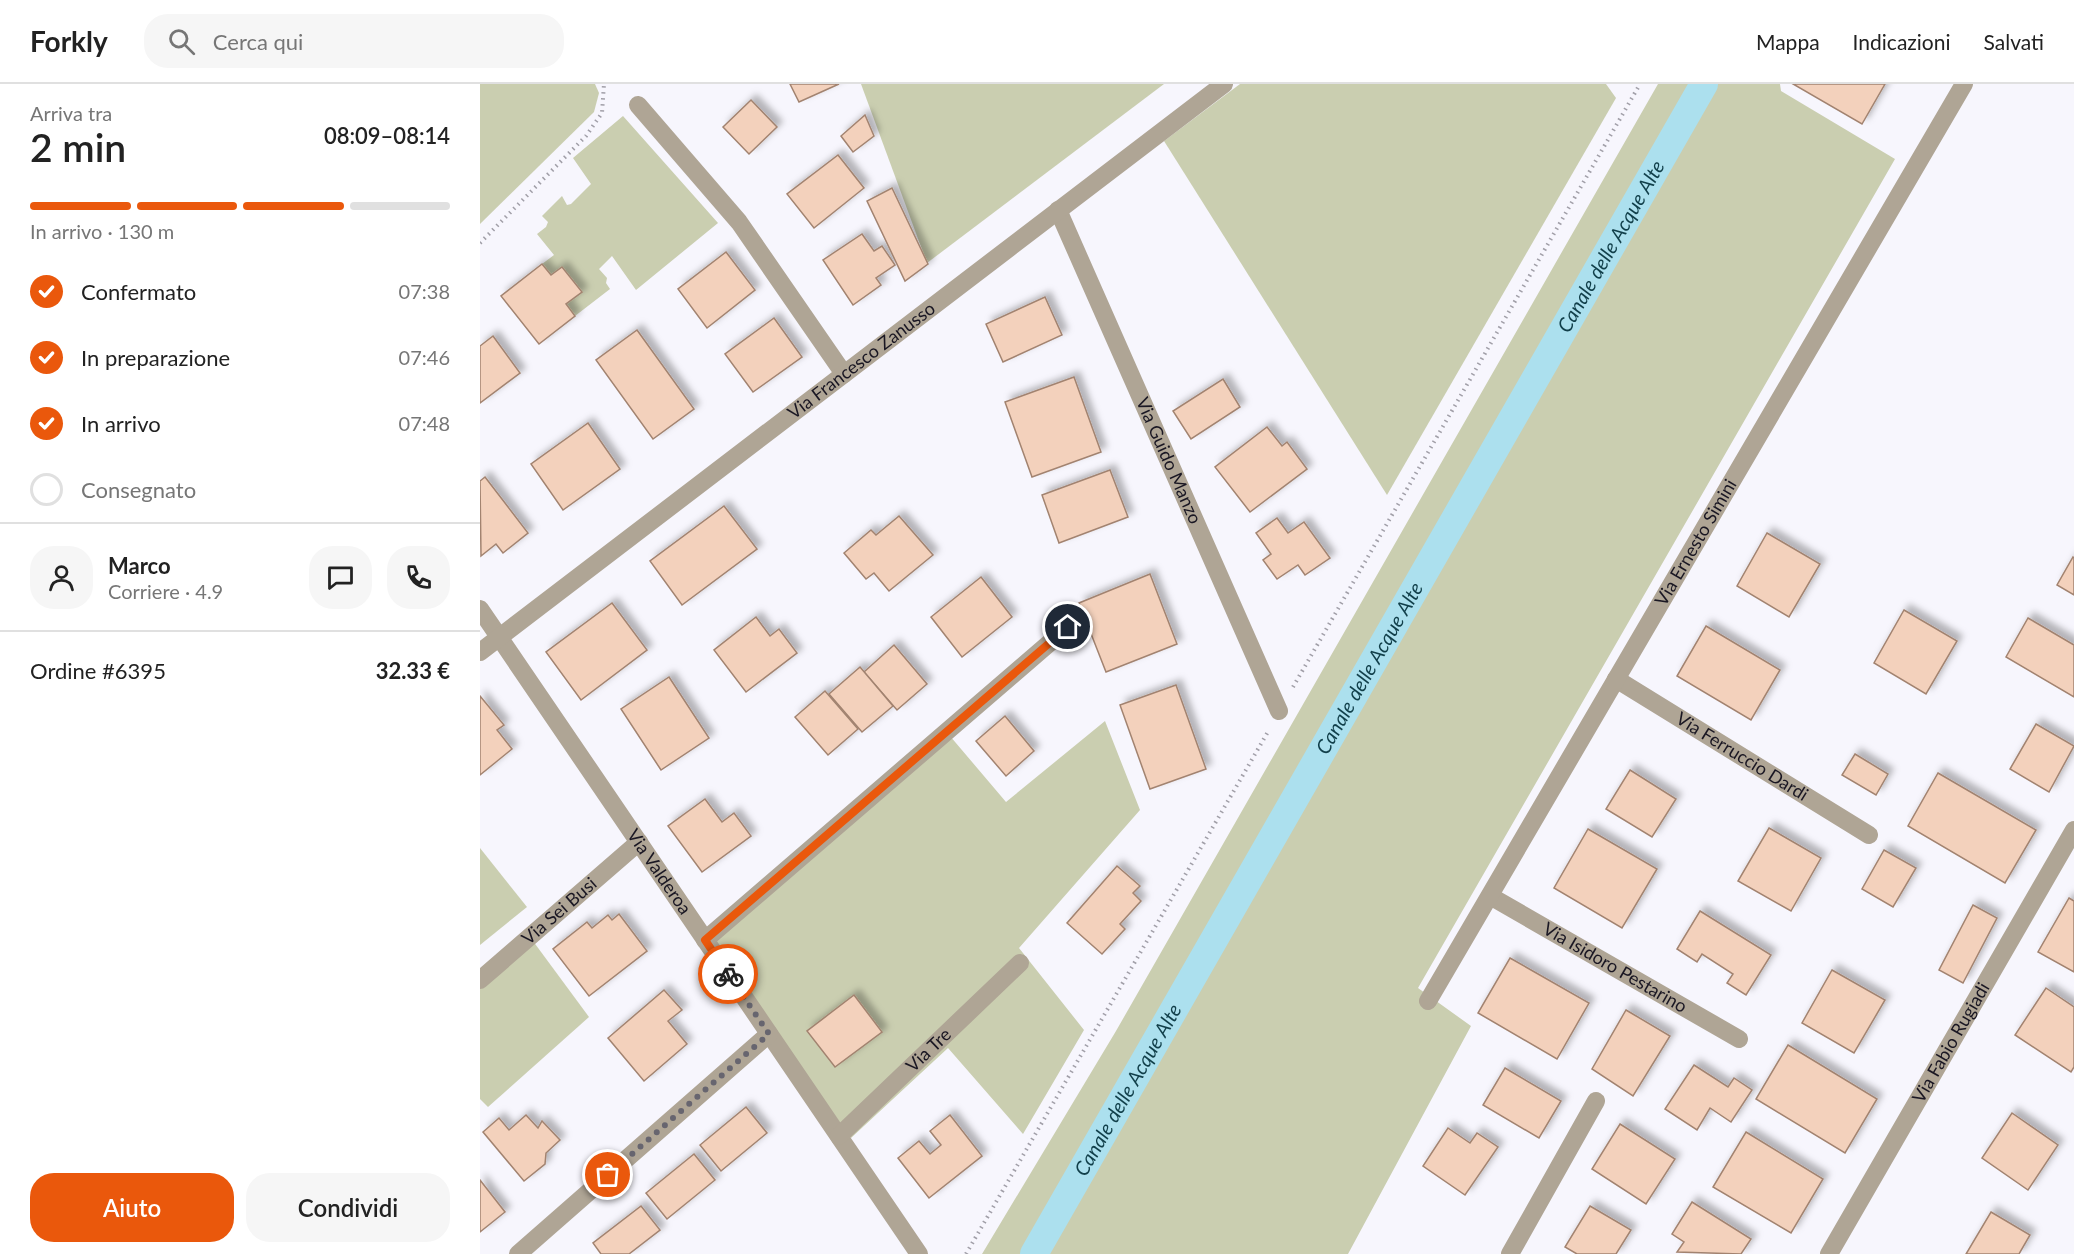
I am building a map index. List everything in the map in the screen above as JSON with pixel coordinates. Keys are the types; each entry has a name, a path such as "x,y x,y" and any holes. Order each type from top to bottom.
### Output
{"street":[{"name":"Via Francesco Zanusso","path":"480,652 1224,84"},
{"name":"Via Ernesto Simini","path":"1428,1001 1964,84"},
{"path":"638,105 739,222 844,374"},
{"name":"Via Guido Manzo","path":"1058,210 1279,711"},
{"name":"Via Valderoa","path":"480,609 919,1254"},
{"path":"705,940 1068,627"},
{"name":"Via Ferruccio Dardi","path":"1616,679 1869,835"},
{"name":"Via Fabio Rugiadi","path":"1829,1254 2074,830"},
{"name":"Via Sei Busi","path":"480,980 639,842"},
{"name":"Via Isidoro Pestarino","path":"1490,896 1739,1039"},
{"name":"Via Tre","path":"838,1136 1020,963"},
{"path":"518,1254 769,1034"},
{"path":"1510,1254 1596,1101"}],"path":[{"path":"480,243 586,136 603,113 604,84"},
{"path":"966,1254 1640,84"}],"green space":[{"path":"480,84 595,84 599,93 594,112 480,224"},
{"path":"861,84 1164,84 927,263"},
{"path":"1240,84 1606,84 1616,98 1387,495 1164,141"},
{"path":"1658,84 1780,84 1781,91 1895,159 1418,988 1471,1026 1348,1254 982,1254 1116,1031"},
{"path":"623,116 718,223 636,290 612,256 599,269 607,278 606,283 610,289 575,316 566,304 581,292 562,267 551,275 542,264 554,255 537,234 546,227 548,222 542,216 562,196 567,205 571,204 591,184 573,158"},
{"path":"1105,721 1140,810 1019,948 1084,1030 1023,1134 948,1048 851,1138 709,941 950,736 1006,802"},
{"path":"480,848 527,907 480,945"},
{"path":"530,937 589,1017 488,1107 480,1099 480,978"}],"building":[{"path":"790,84 839,84 799,102"},
{"path":"1793,84 1885,84 1862,124"},
{"path":"751,100 777,127 749,154 723,127"},
{"path":"865,115 874,136 853,152 841,136"},
{"path":"838,155 864,188 814,228 787,194"},
{"path":"892,188 928,264 905,281 867,201"},
{"path":"862,234 874,251 882,246 895,265 876,278 881,285 853,305 823,260"},
{"path":"726,252 755,290 707,328 678,289"},
{"path":"542,264 551,275 562,267 582,292 566,304 575,316 539,344 501,296"},
{"path":"1045,297 1062,335 1003,362 986,324"},
{"path":"774,318 802,357 753,392 725,354"},
{"path":"637,330 694,409 653,439 596,360"},
{"path":"493,336 520,373 480,403 480,346"},
{"path":"1074,377 1101,452 1032,477 1005,402"},
{"path":"1223,379 1240,407 1191,439 1173,411"},
{"path":"588,423 620,469 563,510 531,464"},
{"path":"1267,427 1282,446 1287,442 1307,469 1250,512 1215,467"},
{"path":"1110,470 1128,517 1059,543 1042,495"},
{"path":"485,477 528,533 503,553 496,544 481,556 480,481"},
{"path":"724,506 757,549 682,605 650,561"},
{"path":"899,516 933,555 889,591 874,573 866,579 844,553 871,530 876,535"},
{"path":"1277,518 1288,533 1304,522 1330,558 1305,575 1298,565 1277,579 1263,560 1271,554 1256,533"},
{"path":"1767,533 1820,564 1789,617 1737,586"},
{"path":"2074,558 2074,595 2057,585"},
{"path":"1150,574 1177,644 1106,672 1079,603"},
{"path":"981,577 1012,617 962,657 931,617"},
{"path":"612,603 647,650 581,700 546,652"},
{"path":"1904,610 1957,641 1926,694 1874,663"},
{"path":"756,617 770,636 779,629 797,653 746,692 714,650"},
{"path":"2028,618 2074,645 2074,697 2006,657"},
{"path":"1706,626 1780,670 1751,720 1677,676"},
{"path":"894,645 927,684 897,710 864,672"},
{"path":"860,667 893,706 862,732 829,694"},
{"path":"669,677 709,738 661,770 621,709"},
{"path":"1176,685 1206,769 1150,789 1120,705"},
{"path":"825,691 858,729 828,755 795,717"},
{"path":"480,696 504,725 497,730 512,749 480,775"},
{"path":"1005,716 1034,751 1006,776 976,741"},
{"path":"2036,724 2074,746 2049,792 2010,769"},
{"path":"1855,754 1888,774 1876,795 1842,775"},
{"path":"1630,770 1676,799 1652,837 1606,809"},
{"path":"1938,773 2036,830 2005,883 1908,826"},
{"path":"705,799 722,822 734,813 751,836 702,872 668,826"},
{"path":"1769,828 1821,858 1791,911 1738,881"},
{"path":"1588,829 1657,869 1622,928 1554,888"},
{"path":"1884,850 1916,868 1893,907 1862,889"},
{"path":"1117,866 1140,886 1133,893 1141,901 1120,924 1125,929 1102,954 1067,923"},
{"path":"2069,898 2074,901 2074,972 2038,952"},
{"path":"1973,905 1997,918 1963,983 1939,970"},
{"path":"1700,911 1771,955 1746,995 1727,983 1733,974 1702,954 1697,962 1677,949"},
{"path":"619,914 647,951 589,996 553,949 587,922 592,928 608,915 612,920"},
{"path":"1510,958 1589,1003 1557,1059 1478,1013"},
{"path":"1832,970 1885,1000 1854,1053 1802,1023"},
{"path":"2046,988 2074,1007 2074,1067 2071,1072 2015,1035"},
{"path":"664,990 682,1010 668,1021 687,1044 644,1081 608,1038"},
{"path":"854,995 882,1032 835,1067 807,1031"},
{"path":"1626,1010 1670,1036 1633,1096 1592,1069"},
{"path":"1788,1045 1877,1099 1845,1153 1756,1099"},
{"path":"1694,1065 1728,1087 1734,1078 1752,1090 1731,1122 1710,1108 1697,1130 1665,1109"},
{"path":"1505,1068 1561,1101 1539,1138 1483,1105"},
{"path":"746,1107 767,1133 721,1171 700,1145"},
{"path":"2012,1113 2058,1145 2028,1190 1982,1158"},
{"path":"526,1115 538,1128 542,1121 560,1140 546,1153 545,1164 524,1181 483,1132 499,1118 509,1130"},
{"path":"950,1115 982,1156 929,1198 898,1158 919,1141 930,1154 941,1145 930,1131"},
{"path":"1620,1124 1675,1159 1646,1204 1592,1169"},
{"path":"1448,1128 1470,1143 1477,1133 1498,1147 1465,1195 1423,1166"},
{"path":"1746,1132 1823,1179 1791,1233 1713,1187"},
{"path":"694,1154 715,1180 667,1219 646,1193"},
{"path":"480,1180 505,1212 480,1232"},
{"path":"1692,1202 1751,1239 1741,1254 1677,1252 1684,1242 1672,1234"},
{"path":"641,1206 660,1230 629,1254 601,1254 593,1243"},
{"path":"1590,1206 1631,1230 1616,1254 1577,1254 1565,1247"},
{"path":"1991,1212 2030,1235 2019,1254 1966,1254"}],"waterway":[{"name":"Canale delle Acque Alte","path":"1034,1254 1704,84"}],"way so far":[{"path":"608,1175 769,1034 728,974"}],"route":[{"path":"728,974 705,940 1068,627"}]}
